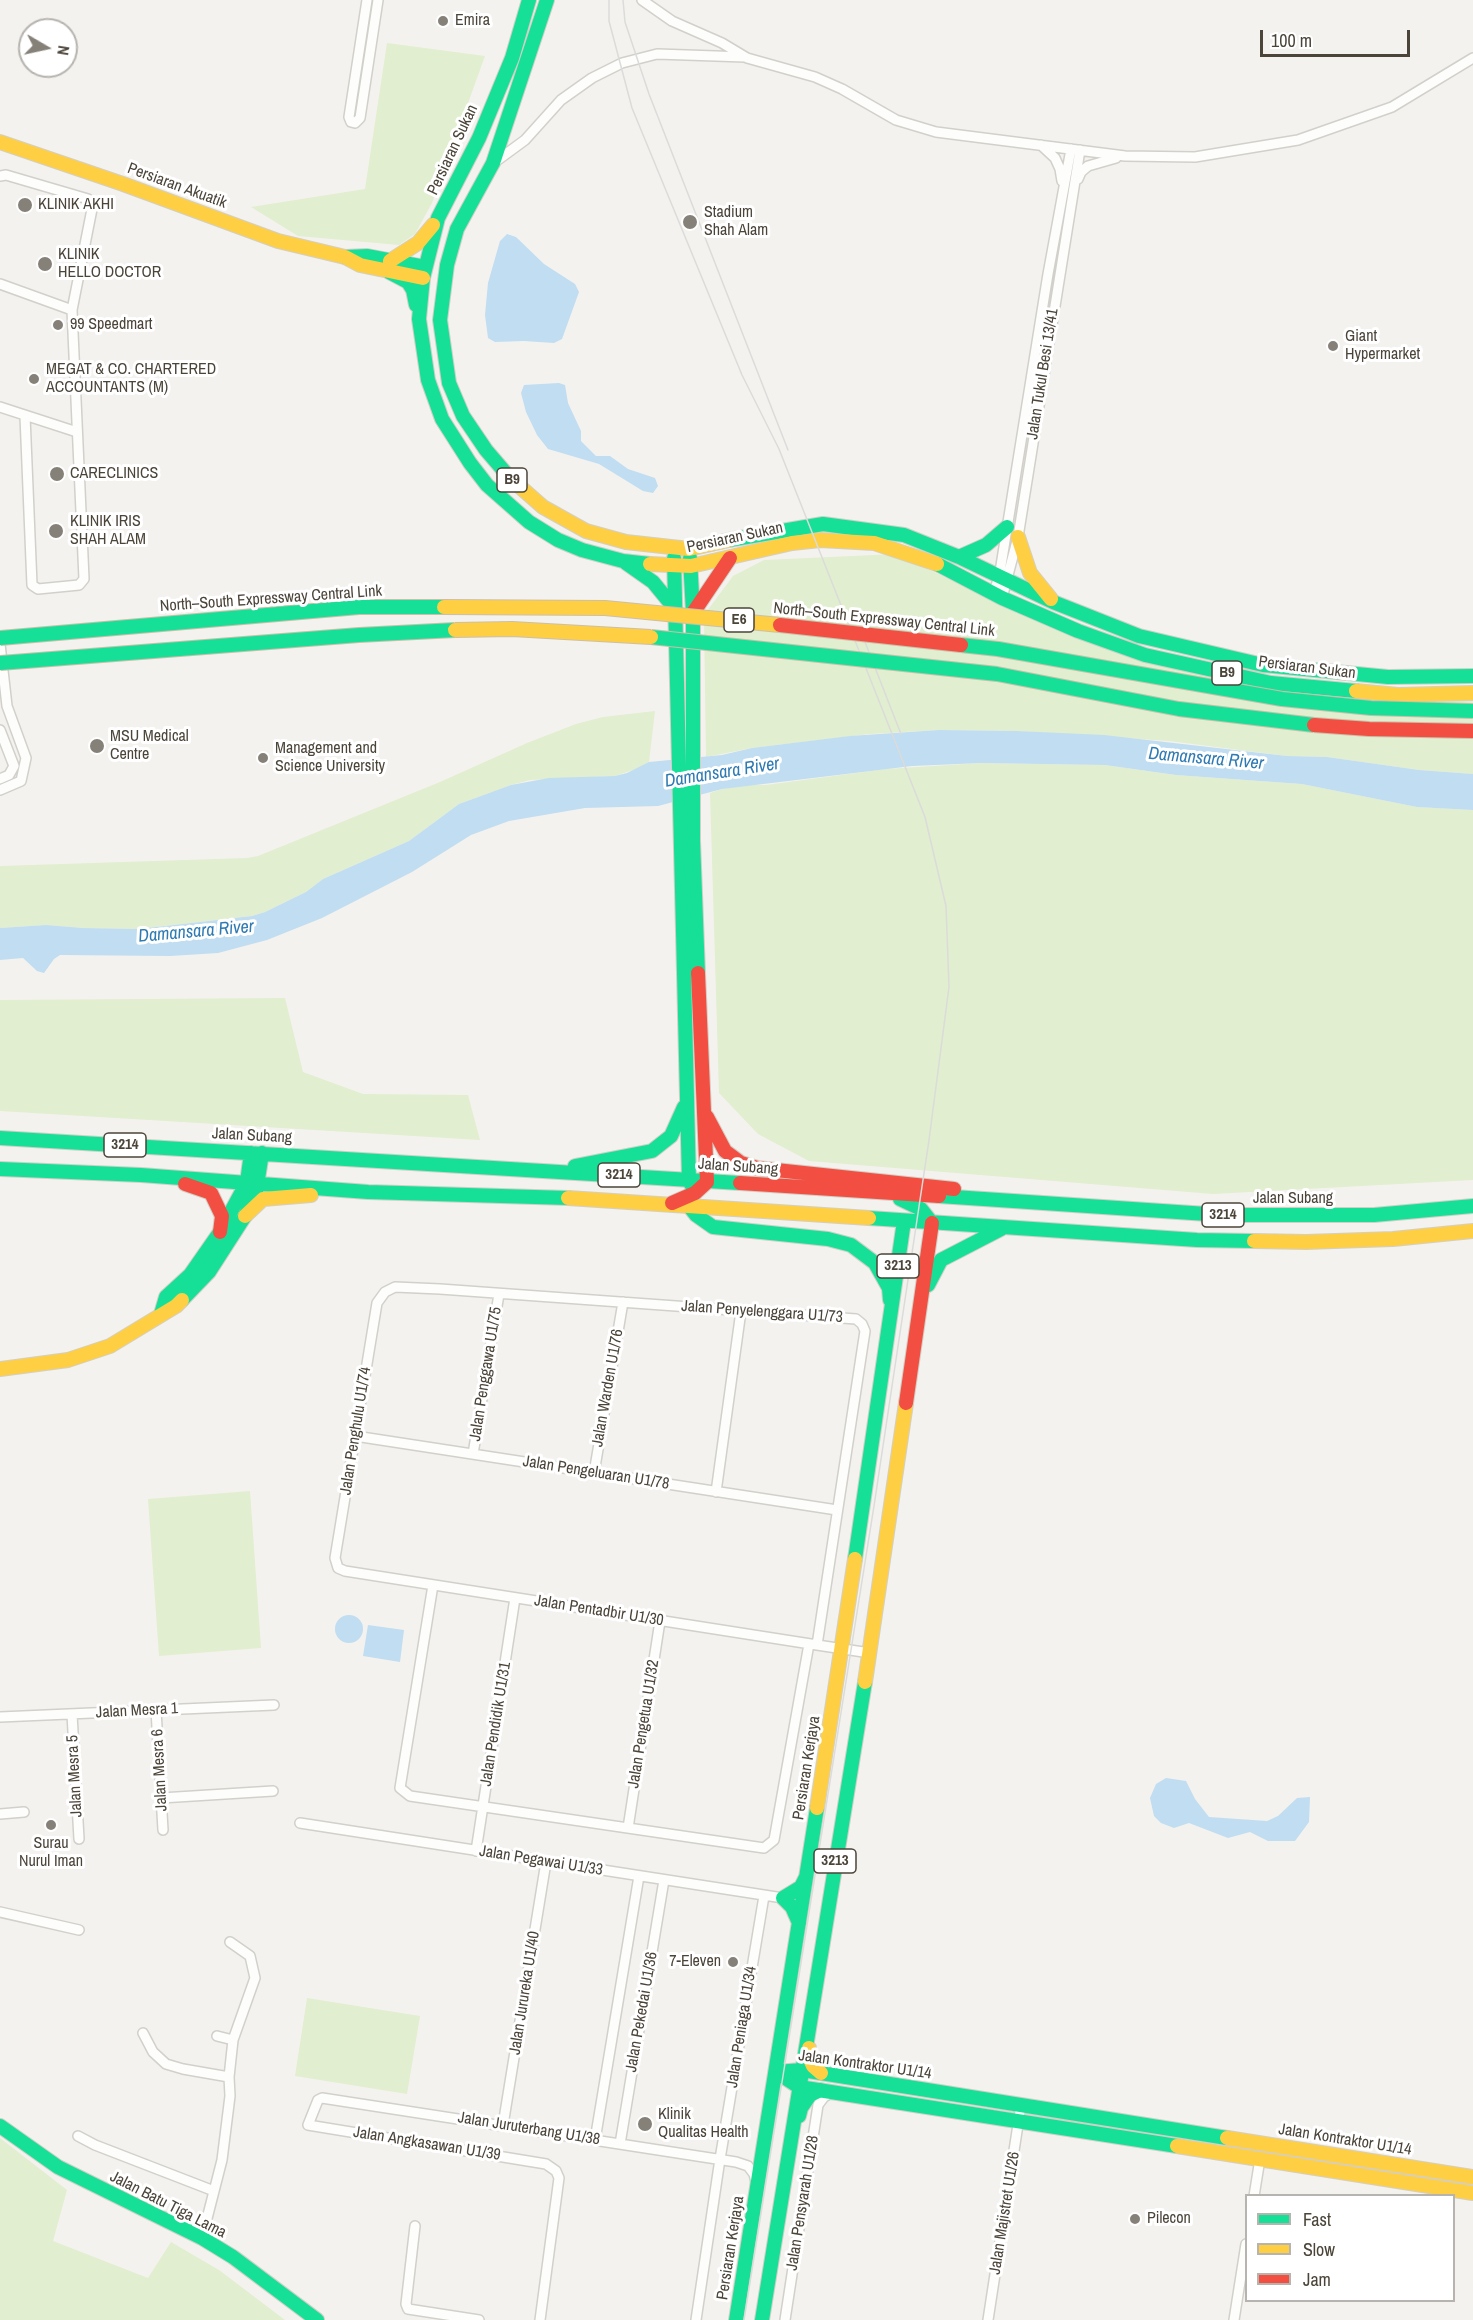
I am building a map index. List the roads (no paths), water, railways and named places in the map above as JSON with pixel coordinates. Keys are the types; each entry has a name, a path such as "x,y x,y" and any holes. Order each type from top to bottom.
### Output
{"main road":[{"name":"Persiaran Sukan","path":"529,0 512,58 479,138 438,218 419,319 428,380 442,419 487,485 529,522 558,540 582,550 623,561 674,566 691,567 792,543 820,540 874,543 931,561 998,595 1078,631 1145,655 1271,683 1398,695 1473,693"},
{"name":"Persiaran Sukan","path":"547,0 494,164 458,229 447,265 440,320 449,383 463,416 486,450 524,492 543,507 586,531 626,542 682,548 824,524 869,529 904,536 959,557 1053,602 1139,636 1263,665 1388,677 1473,676"},
{"name":"Persiaran Akuatik","path":"1,144 123,184 278,241 345,257 360,266 389,266 427,273"},
{"path":"419,319 413,290 408,282 389,266 418,243 438,218"},
{"path":"440,320 427,273 458,229"},
{"path":"959,557 986,545 1007,526"},
{"path":"1018,537 1030,573 1053,602"},
{"path":"682,548 674,566 685,726 687,1098 691,1193 696,1215 713,1227 828,1239 851,1245 875,1263 889,1288 891,1311"},
{"path":"682,548 691,567 693,613 685,726"},
{"path":"693,613 730,558"},
{"path":"623,561 653,582 676,610"},
{"name":"North–South Expressway Central Link","path":"0,638 359,607 605,608 721,618 998,649 1282,699 1371,708 1473,711"},
{"name":"E6","path":"0,663 359,635 451,630 544,631 676,638 997,674 1179,710 1282,723 1368,729 1473,731"},
{"path":"687,840 705,1112 706,1182 691,1193"},
{"path":"548,1170 652,1151 671,1136 687,1098"},
{"path":"705,1112 725,1151 741,1163 757,1168 945,1188 962,1191 984,1200"},
{"name":"Jalan Subang","path":"0,1138 548,1170 691,1193"},
{"path":"0,1369 68,1360 100,1349 134,1332 176,1306 209,1272 244,1216 256,1192 253,1182 256,1153"},
{"name":"3214","path":"0,1169 141,1175 368,1192 598,1199 669,1204 691,1193 717,1208 1197,1240 1306,1242 1393,1239 1473,1231"},
{"path":"141,1175 200,1188 211,1193 222,1216 220,1232"},
{"path":"161,1314 166,1298 190,1275 253,1182"},
{"name":"Jalan Subang","path":"706,1182 1201,1214 1290,1217 1403,1214 1473,1206"},
{"path":"244,1216 263,1199 368,1192"},
{"path":"881,1193 914,1204 932,1223"},
{"path":"904,1221 921,1209 953,1198"},
{"name":"Persiaran Kerjaya","path":"736,2320 842,1649 904,1221"},
{"name":"3213","path":"762,2320 870,1653 932,1223"},
{"path":"921,1302 933,1272 941,1260 1005,1228"},
{"path":"799,1924 792,1907 783,1898 801,1887 806,1877"},
{"path":"814,1995 809,2057 813,2066 821,2073"},
{"name":"Jalan Kontraktor U1/14","path":"776,2072 802,2070 1473,2177"},
{"name":"Jalan Kontraktor U1/14","path":"776,2072 799,2087 1473,2193"},
{"path":"784,2180 801,2108 810,2095 827,2091"},
{"name":"Jalan Batu Tiga Lama","path":"0,2126 58,2167 202,2238 233,2257 317,2320"}],"street":[{"path":"366,0 349,117 351,122 355,123 360,118 378,0"},
{"path":"642,0 672,21 722,43 747,58"},
{"path":"494,164 525,140 561,100 592,78 622,63 657,54 747,58 815,77 842,89 896,120 936,132 1125,156 1195,157 1298,140 1392,107 1473,58"},
{"path":"1040,144 1055,158 1060,169 1063,189"},
{"name":"Jalan Tukul Besi 13/41","path":"998,595 1018,537 1074,187 1076,150"},
{"name":"Jalan Tukul Besi 13/41","path":"1003,580 1007,526 1063,189 1076,150"},
{"path":"1074,187 1081,172 1088,166 1125,156"},
{"path":"0,176 6,175 88,199 92,203 72,310 84,579 80,585 38,589 32,585 25,416"},
{"path":"0,284 72,310"},
{"path":"0,407 77,432"},
{"path":"0,644 7,705 26,758 21,781 0,790"},
{"path":"0,729 14,766 9,775 0,779"},
{"name":"Jalan Penyelenggara U1/73","path":"377,1304 385,1292 395,1287 856,1318 865,1331 813,1645"},
{"name":"Jalan Penggawa U1/75","path":"473,1454 499,1294"},
{"name":"Jalan Warden U1/76","path":"594,1473 622,1302"},
{"name":"Jalan Penghulu U1/74","path":"335,1558 377,1304"},
{"path":"716,1491 741,1311"},
{"name":"Jalan Pengeluaran U1/78","path":"355,1436 837,1510"},
{"name":"Jalan Pentadbir U1/30","path":"335,1558 338,1568 345,1571 870,1653"},
{"path":"433,1585 400,1788 410,1796 764,1848 774,1840 813,1645"},
{"name":"Jalan Pendidik U1/31","path":"476,1851 515,1598"},
{"name":"Jalan Pengetua U1/32","path":"628,1828 660,1621"},
{"name":"Jalan Mesra 1","path":"0,1717 274,1705"},
{"name":"Jalan Mesra 6","path":"156,1710 163,1830"},
{"name":"Jalan Mesra 5","path":"72,1714 79,1839"},
{"path":"161,1798 273,1791"},
{"path":"0,1814 24,1812"},
{"name":"Jalan Pegawai U1/33","path":"300,1823 783,1898"},
{"name":"Jalan Jurureka U1/40","path":"503,2125 546,1862"},
{"path":"595,2140 639,1876"},
{"name":"Jalan Pekedai U1/36","path":"620,2144 664,1880"},
{"name":"Jalan Peniaga U1/34","path":"696,2320 764,1896"},
{"path":"0,1912 79,1930"},
{"path":"202,2238 222,2160 230,2096 229,2077 233,2040 255,1978 250,1956 230,1942"},
{"path":"142,2033 153,2052 166,2064 229,2077"},
{"path":"217,2036 233,2040"},
{"name":"Jalan Pensyarah U1/28","path":"785,2320 818,2105 827,2091"},
{"name":"Jalan Juruterbang U1/38","path":"322,2098 736,2162"},
{"name":"Jalan Angkasawan U1/39","path":"322,2098 315,2104 308,2125 546,2164 556,2171 559,2178 540,2320"},
{"name":"Jalan Majistret U1/26","path":"988,2320 1021,2105"},
{"path":"736,2162 751,2160 760,2152 767,2126"},
{"path":"78,2136 95,2145 214,2191"},
{"path":"1254,2194 1260,2159"},
{"path":"736,2162 748,2166 754,2174 756,2187 753,2221"},
{"path":"415,2226 406,2304 408,2308 479,2320"},
{"path":"1234,2320 1245,2250"}],"water":[{"path":"507,234 516,237 544,264 575,284 579,292 562,339 554,343 495,342 488,338 485,315 488,283 500,241"},
{"path":"559,383 565,385 568,403 581,431 581,441 596,456 610,456 628,469 655,478 658,486 653,493 643,491 599,464 548,449 537,435 526,412 521,393 524,385"},
{"name":"Damansara River","path":"939,730 1104,735 1473,774 1473,810 1417,807 1302,784 1176,775 1105,765 981,763 912,766 722,789 658,806 585,808 509,821 471,835 412,872 322,918 267,940 218,953 170,956 60,955 54,959 44,973 37,971 23,958 0,960 0,928 46,925 139,929 252,916 265,912 306,892 323,879 409,841 459,804 511,785 549,778 615,776 649,762 722,755 752,748 850,736"},
{"path":"349,1615 359,1619 363,1629 359,1639 349,1643 339,1639 335,1629 339,1619"},
{"path":"368,1625 404,1630 400,1662 363,1656"},
{"path":"1166,1778 1186,1781 1195,1799 1209,1817 1267,1821 1278,1816 1297,1798 1310,1797 1309,1822 1295,1841 1268,1841 1250,1832 1228,1838 1189,1823 1174,1828 1161,1823 1154,1816 1150,1798 1156,1784"}],"tram line":[{"path":"609,0 609,21 632,108 742,375 779,449 925,817 946,906 949,987 929,1140 874,1506 744,2320"},
{"path":"623,0 625,22 649,94 788,450"},
{"path":"865,642 901,734"}],"place":[{"name":"Emira","path":"443,21"},
{"name":"KLINIK AKHI","path":"25,205"},
{"name":"Stadium Shah Alam","path":"690,222"},
{"name":"KLINIK HELLO DOCTOR","path":"45,264"},
{"name":"99 Speedmart","path":"58,325"},
{"name":"Giant Hypermarket","path":"1333,346"},
{"name":"MEGAT & CO. CHARTERED ACCOUNTANTS (M)","path":"34,379"},
{"name":"CARECLINICS","path":"57,474"},
{"name":"KLINIK IRIS SHAH ALAM","path":"56,531"},
{"name":"MSU Medical Centre","path":"97,746"},
{"name":"Management and Science University","path":"263,758"},
{"name":"Surau Nurul Iman","path":"51,1825"},
{"name":"7-Eleven","path":"733,1962"},
{"name":"Klinik Qualitas Health","path":"645,2124"},
{"name":"Pilecon","path":"1135,2219"}]}
